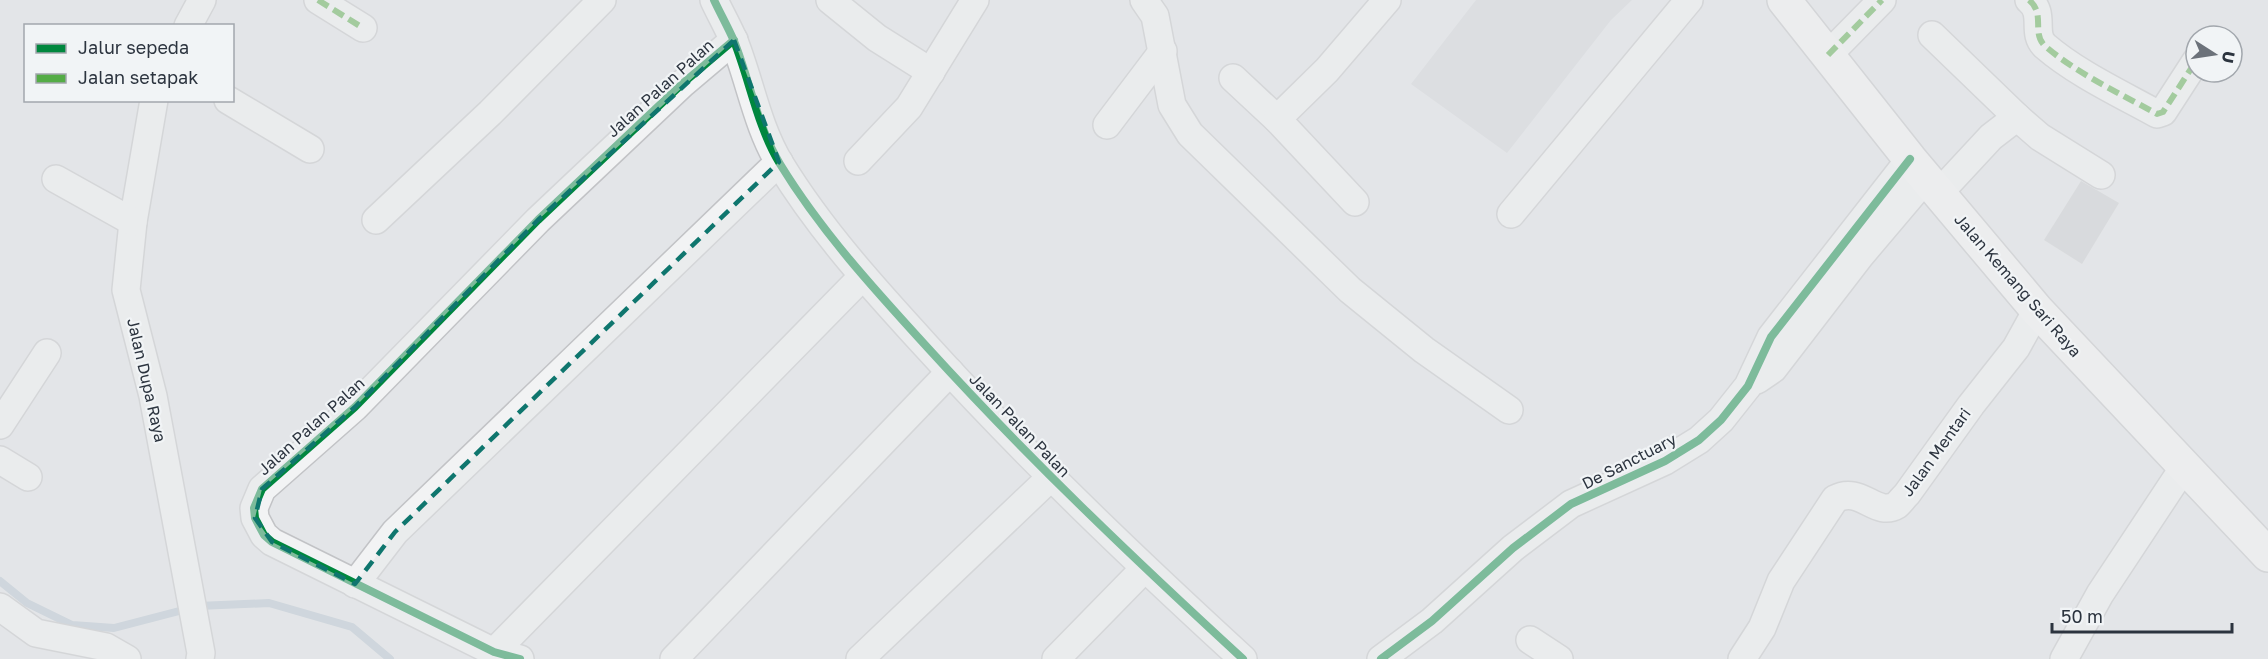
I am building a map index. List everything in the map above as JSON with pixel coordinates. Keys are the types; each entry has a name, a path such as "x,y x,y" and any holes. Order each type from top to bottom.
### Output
{"main road":[{"name":"Jalan Kemang Sari Raya","path":"1784,0 1925,177 2037,310 2268,555"}],"street":[{"path":"189,24 202,0"},
{"path":"318,0 363,28"},
{"path":"714,0 734,40"},
{"path":"830,0 877,38 931,72"},
{"path":"858,161 909,107 975,0"},
{"path":"1144,0 1155,16 1172,105 1190,134 1350,290 1424,350 1509,410"},
{"path":"1277,119 1327,70 1387,0"},
{"path":"1511,214 1689,0"},
{"path":"1828,55 1882,0"},
{"path":"2029,0 2035,5 2039,14 2038,32 2043,44 2080,70 2157,114 2163,112 2184,80"},
{"path":"376,220 490,113 592,3"},
{"path":"1932,35 2040,137 2101,175"},
{"name":"Jalan Palan Palan","path":"520,659 494,652 272,542 264,535 255,518 254,508 262,489 355,407 538,220 682,84 734,40 760,120 779,162 832,239 950,372 1051,477 1071,494 1144,569 1243,659"},
{"path":"1107,124 1163,51"},
{"path":"1233,78 1277,119 1355,202"},
{"name":"Jalan Dupa Raya","path":"154,102 133,222 126,291 153,396 191,590 200,659"},
{"path":"231,102 310,149"},
{"name":"De Sanctuary","path":"1381,659 1432,621 1513,548 1571,504 1665,461 1699,440 1721,420 1748,386 1771,337 1925,177 1991,137 2017,117"},
{"path":"355,584 394,532 779,162"},
{"path":"56,179 133,222"},
{"path":"494,652 863,276"},
{"name":"Jalan Mentari","path":"1742,659 1762,628 1782,581 1835,499 1851,494 1875,505 1896,506 2016,348 2037,310"},
{"path":"0,424 47,353"},
{"path":"674,659 950,372"},
{"path":"0,460 28,477"},
{"path":"2064,659 2100,594 2184,467"},
{"path":"860,659 1051,477"},
{"path":"1056,659 1144,569"},
{"path":"0,607 36,633 106,647 127,659"},
{"path":"1530,640 1560,659"}],"highlighted area":[{"path":"734,40 779,162 395,532 355,584 272,542 255,518 262,489 355,407 538,220"}],"shaded area":[{"path":"1476,0 1632,0 1611,20 1507,153 1411,84"}],"building":[{"path":"2081,181 2119,203 2082,264 2044,240"}],"waterway":[{"path":"0,581 27,603 72,625 114,628 187,609"},
{"path":"198,606 269,603 352,627 390,659"}],"marked path":[{"path":"318,0 363,28"},
{"path":"1828,55 1882,0"},
{"path":"2029,0 2037,11 2039,35 2045,46 2085,74 2157,114 2163,112 2184,80"}],"cycle path":[{"path":"714,0 740,56 772,149 796,189 849,259 965,388 1042,468 1243,659"},
{"path":"520,659 494,652 272,542 264,535 255,518 254,508 262,489 355,407 538,220 682,84 734,40"},
{"path":"1381,659 1432,621 1513,548 1571,504 1665,461 1699,440 1721,420 1748,386 1771,337 1910,159"}]}
